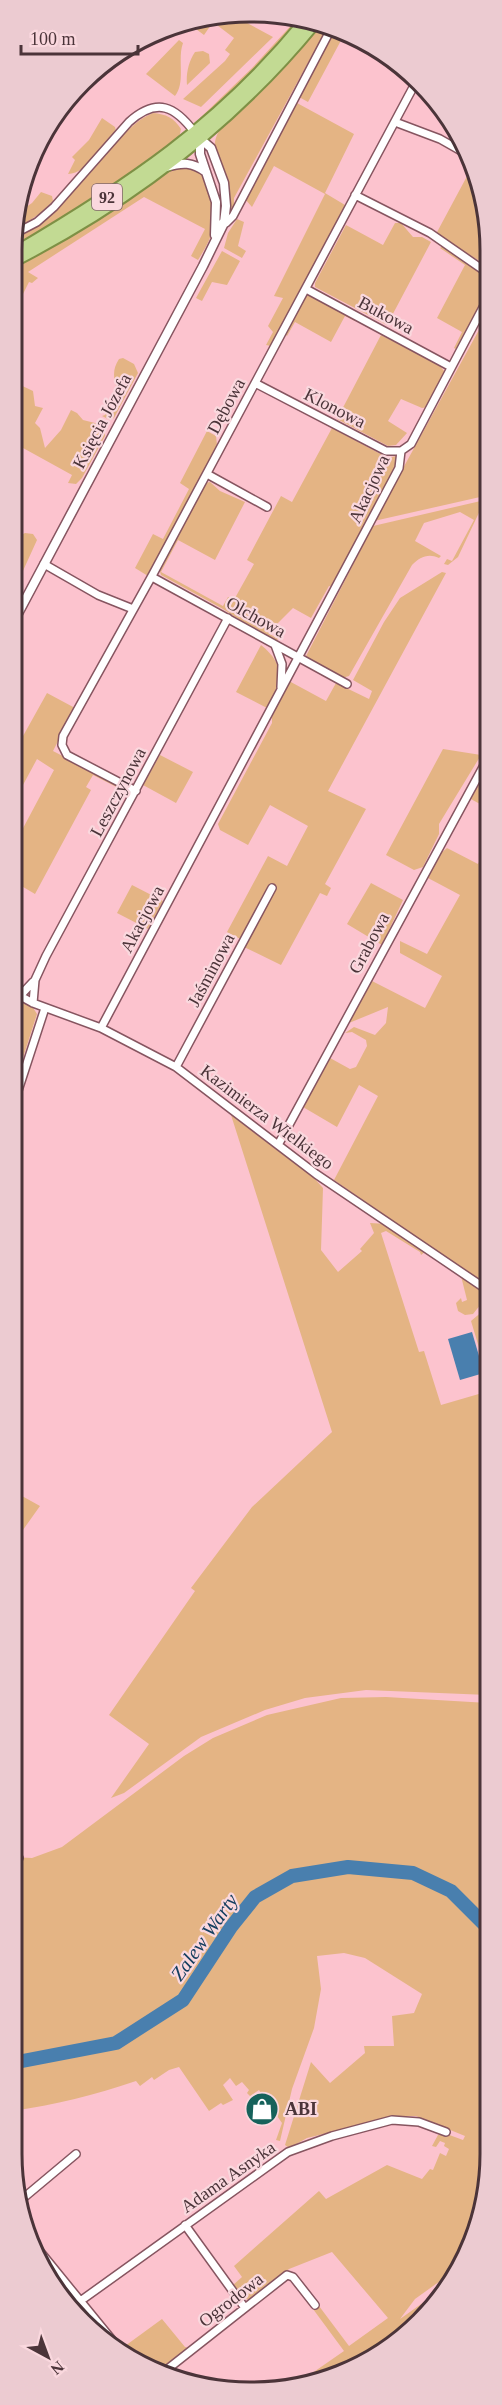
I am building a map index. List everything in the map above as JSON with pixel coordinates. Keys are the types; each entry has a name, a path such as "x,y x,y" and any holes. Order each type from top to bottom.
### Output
{"main road":[{"name":"92","path":"22,257 82,223 163,168 252,80 299,28"},
{"name":"92","path":"22,248 95,205 197,136 216,126 269,75 309,30"}],"street":[{"name":"Księcia Józefa","path":"220,223 233,216 327,36"},
{"name":"Dębowa","path":"136,791 70,757 62,745 63,736 152,577 412,88"},
{"path":"24,228 46,215 129,122 141,112 154,107 168,108 179,115 211,148 216,126"},
{"path":"394,122 440,139 455,147"},
{"path":"197,136 220,223"},
{"name":"Księcia Józefa","path":"22,605 213,246 226,206 224,183 211,148"},
{"path":"163,168 186,163 196,165 206,172"},
{"path":"356,195 430,233 480,268"},
{"name":"Bukowa","path":"306,289 451,367"},
{"name":"Akacjowa","path":"101,1028 399,468 401,451 411,444 480,313"},
{"name":"Klonowa","path":"255,383 386,451 401,451"},
{"path":"207,474 267,507"},
{"path":"44,564 98,595 133,609"},
{"name":"Olchowa","path":"152,577 347,684"},
{"name":"Leszczynowa","path":"33,1003 35,980 228,618"},
{"name":"Akacjowa","path":"275,645 282,664 282,685 278,698"},
{"name":"Grabowa","path":"278,1145 480,773"},
{"name":"Jaśminowa","path":"176,1067 272,888"},
{"name":"Leszczynowa","path":"22,990 35,980"},
{"name":"Kazimierza Wielkiego","path":"22,997 101,1028 176,1067 316,1174 480,1285"},
{"path":"22,1078 45,1008"},
{"name":"Adama Asnyka","path":"77,2303 279,2157 298,2148 392,2120 419,2122 446,2132"},
{"path":"26,2196 76,2154"},
{"path":"185,2225 245,2308"},
{"path":"52,2267 101,2327"},
{"name":"Ogrodowa","path":"170,2367 289,2274 315,2305"}],"shaded area":[{"path":"246,22 273,37 201,107 183,99 225,61 230,54 225,50 234,38 217,25"},
{"path":"210,26 204,35 196,29"},
{"path":"291,26 294,27 255,71 201,120 200,118 252,68"},
{"path":"314,31 323,35 234,198 234,208 229,216 228,187 216,152 216,138 219,131 264,87"},
{"path":"331,37 341,41 308,102 299,97"},
{"path":"179,40 183,43 181,77 175,96 146,74"},
{"path":"203,51 209,54 210,63 187,85 187,73 191,60 195,52"},
{"path":"297,103 354,134 325,193 345,205 271,346 266,345 273,332 268,326 283,298 274,296 325,194 274,166 252,207 245,199"},
{"path":"153,113 172,119 181,129 179,138 163,152 95,199 23,243 23,234 52,213 127,132"},
{"path":"102,118 115,127 116,131 89,164 68,174 75,160 72,157 89,140"},
{"path":"187,166 197,170 205,177 212,193 214,220 211,235 198,260 191,256 205,229 144,197 28,272 38,278 32,283 29,282 22,296 22,263 102,218 172,169"},
{"path":"467,177 478,221 480,261 436,234"},
{"path":"41,192 52,196 53,201 24,224 27,206"},
{"path":"237,219 244,222 238,246 246,251 242,258 224,248 228,233"},
{"path":"395,223 401,223 413,237 422,237 431,242 387,325 315,287 346,225 383,245"},
{"path":"443,246 480,273 480,306 456,349 454,348 462,332 437,318 465,265 440,248"},
{"path":"222,251 240,261 227,285 212,282 202,301 196,298"},
{"path":"312,295 355,318 355,321 345,316 331,342 295,322 287,336 284,333 306,296"},
{"path":"480,328 480,497 374,521"},
{"path":"381,335 439,365 445,372 428,407 422,408 401,399 388,421 407,433 396,445 388,446 337,419"},
{"path":"123,358 134,364 138,373 114,418 110,420 102,416 105,415 120,388 116,386 114,372 119,359"},
{"path":"22,386 33,391 35,406 43,408 35,423 40,428 45,448 61,430 71,410 83,420 99,424 105,430 105,436 82,478 76,484 68,483 72,475 22,447"},
{"path":"332,428 388,458 396,456 398,465 334,587 329,586 311,618 293,608 268,633 278,639 275,643 223,609 161,575 159,568 205,483 210,482 220,491 245,502 215,560 178,540 161,572 223,606 228,597 235,598 254,564 247,560 281,496 292,502"},
{"path":"207,431 216,436 217,445 148,576 135,568 153,534 163,539 189,489 180,483"},
{"path":"480,501 480,511 458,557 448,565 444,564 447,559 452,561 474,520 460,512 424,523 415,541 441,556 439,558 424,557 412,565 349,676 342,678 304,660 373,526"},
{"path":"22,534 33,534 37,540 22,573"},
{"path":"442,572 446,573 328,791 366,809 325,884 331,888 327,896 320,893 281,965 244,947 246,942 227,932 268,856 287,866 308,826 270,805 248,845 220,830 218,824 272,723 272,717 289,681 326,701 336,683 369,699 372,691 353,680 384,622 400,598"},
{"path":"261,645 275,660 279,674 276,690 267,708 236,692"},
{"path":"47,693 75,708 53,751 113,782 128,793 93,775 86,787 91,790 35,894 22,886 22,830 54,770 37,759 22,784 22,738"},
{"path":"443,749 480,755 439,824 439,834 423,867 414,870 386,855"},
{"path":"160,755 193,772 176,803 143,785"},
{"path":"480,780 480,804 469,798"},
{"path":"447,848 478,864 480,860 480,1282 334,1180 378,1096 359,1085 337,1127 303,1107 330,1058 350,1069 356,1067 367,1046 366,1040 352,1032 345,1033 354,1027 375,1035 386,1023 388,1007 349,1023 372,981 425,1008 442,976 400,953 400,941 427,954 460,895 428,878 440,854"},
{"path":"371,883 403,900 382,945 347,924"},
{"path":"132,885 163,901 148,929 117,913"},
{"path":"22,1001 32,1006 37,1014 22,1061"},
{"path":"231,1115 314,1178 323,1188 321,1250 338,1272 362,1251 360,1249 374,1233 370,1223 387,1224 480,1288 480,1305 473,1314 465,1315 458,1311 456,1303 461,1298 462,1302 467,1300 461,1276 425,1252 421,1255 420,1252 386,1231 381,1233 419,1352 424,1351 441,1405 480,1394 480,1695 366,1690 305,1698 265,1710 201,1737 124,1793 111,1798 149,1744 109,1715 195,1591 191,1588 252,1507 332,1432"},
{"path":"480,1313 480,1351 471,1321"},
{"path":"22,1496 40,1506 22,1531"},
{"path":"386,1697 480,1703 480,2154 478,2184 472,2213 456,2255 442,2280 415,2299 400,2319 427,2300 423,2305 402,2326 378,2344 352,2359 309,2375 344,2351 313,2309 319,2306 349,2346 388,2318 332,2252 289,2269 249,2300 243,2298 233,2285 242,2277 234,2266 319,2191 326,2199 387,2165 422,2179 430,2169 433,2170 440,2153 446,2156 449,2149 444,2146 445,2143 440,2141 436,2147 432,2146 438,2135 444,2133 463,2140 465,2136 416,2116 397,2116 307,2138 289,2148 285,2145 311,2062 330,2083 365,2053 364,2046 394,2046 392,2016 414,2013 422,1994 365,1958 344,1953 317,1956 321,1989 314,2028 292,2089 280,2141 276,2140 282,2123 259,2090 250,2096 247,2093 249,2090 242,2082 236,2086 230,2078 223,2085 233,2100 223,2105 221,2103 209,2111 179,2067 169,2070 154,2080 152,2077 140,2086 136,2081 75,2099 22,2109 22,1858 32,1858 62,1847 184,1756 213,1738 267,1715 341,1698"},
{"path":"162,2319 187,2347 167,2366 126,2345"}],"water":[{"path":"472,1332 480,1359 480,1374 460,1380 448,1339"}],"waterway":[{"name":"Zalew Warty","path":"22,2061 116,2043 183,2000 231,1927 255,1897 292,1876 348,1867 413,1873 451,1891 480,1920"}],"place":[{"name":"ABI","path":"262,2109"}]}
